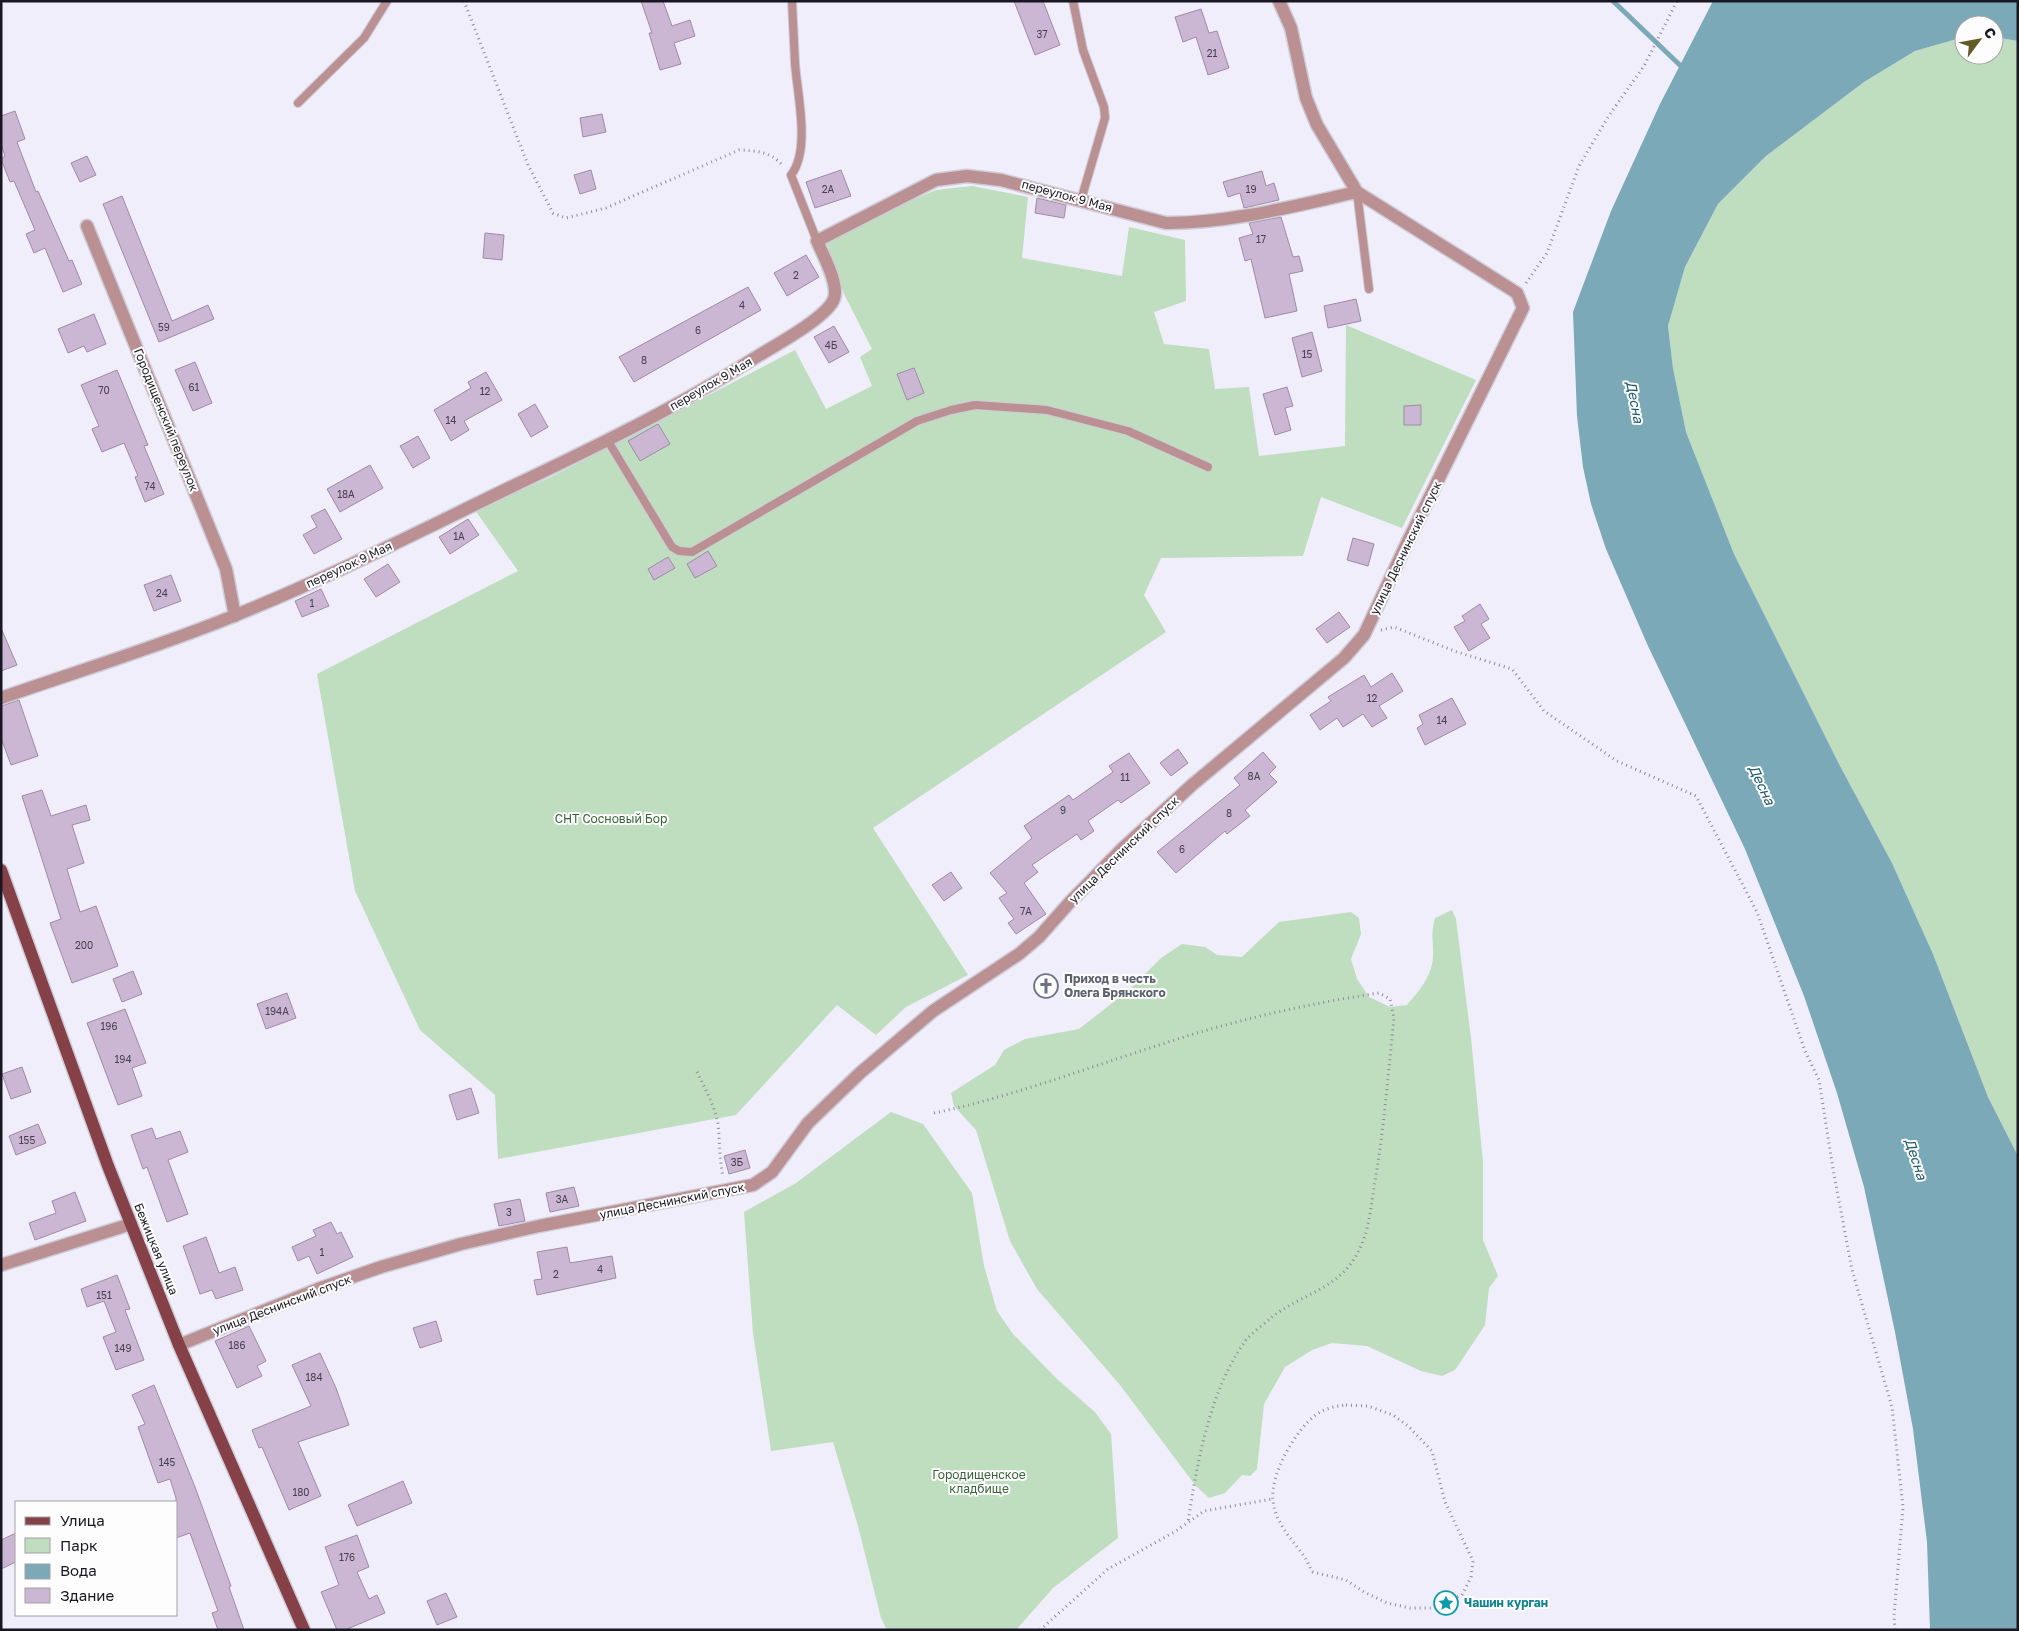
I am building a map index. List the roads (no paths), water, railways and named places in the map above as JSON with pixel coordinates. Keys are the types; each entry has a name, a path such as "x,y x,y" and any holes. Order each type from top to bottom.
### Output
{"main road":[{"name":"Бежицкая улица","path":"1,870 108,1166 179,1345 304,1630"}],"street":[{"path":"1279,1 1291,28 1306,98 1317,125 1358,192"},
{"name":"переулок 9 Мая","path":"1,698 235,616 361,560 608,441 736,370 823,313 834,301 836,292 817,241 936,180 967,176 1001,180 1166,223 1194,223 1268,212 1358,192"},
{"name":"улица Деснинский спуск","path":"179,1345 318,1289 381,1267 461,1244 539,1226 753,1185 772,1172 808,1123 860,1073 933,1011 1019,954 1039,937 1122,849 1192,784 1344,658 1364,635 1406,545 1523,308 1517,293 1358,192"},
{"name":"Городищенский переулок","path":"87,226 226,569 235,616"},
{"path":"1,1264 131,1224"}],"lane":[{"path":"298,103 364,38 387,1"},
{"path":"792,1 801,114 800,148 796,168 791,175 817,241"},
{"path":"1073,1 1083,50 1104,107 1104,118 1081,200"},
{"path":"1358,192 1369,290"},
{"path":"608,441 672,547 679,551 692,552 917,421 951,410 975,405 1047,410 1128,431 1208,467"}],"water":[{"name":"Десна","path":"1713,1 2018,1 2018,41 2004,39 2004,15 1954,15 1954,40 1915,51 1864,82 1766,156 1718,204 1685,267 1668,326 1673,368 1686,432 1734,554 1839,764 1892,863 1933,954 1988,1097 2018,1156 2018,1630 1930,1630 1927,1542 1913,1429 1895,1332 1864,1187 1837,1093 1804,996 1745,849 1648,646 1606,549 1591,504 1583,467 1577,416 1573,312 1611,211 1660,104"}],"waterway":[{"path":"1613,1 1685,70"}],"place":[{"name":"Приход в честь Олега Брянского","path":"1046,986"},
{"name":"Чашин курган","path":"1446,1603"}],"park label":[{"name":"СНТ Сосновый Бор","path":"611,819"},
{"name":"Городищенское кладбище","path":"979,1482"}]}
